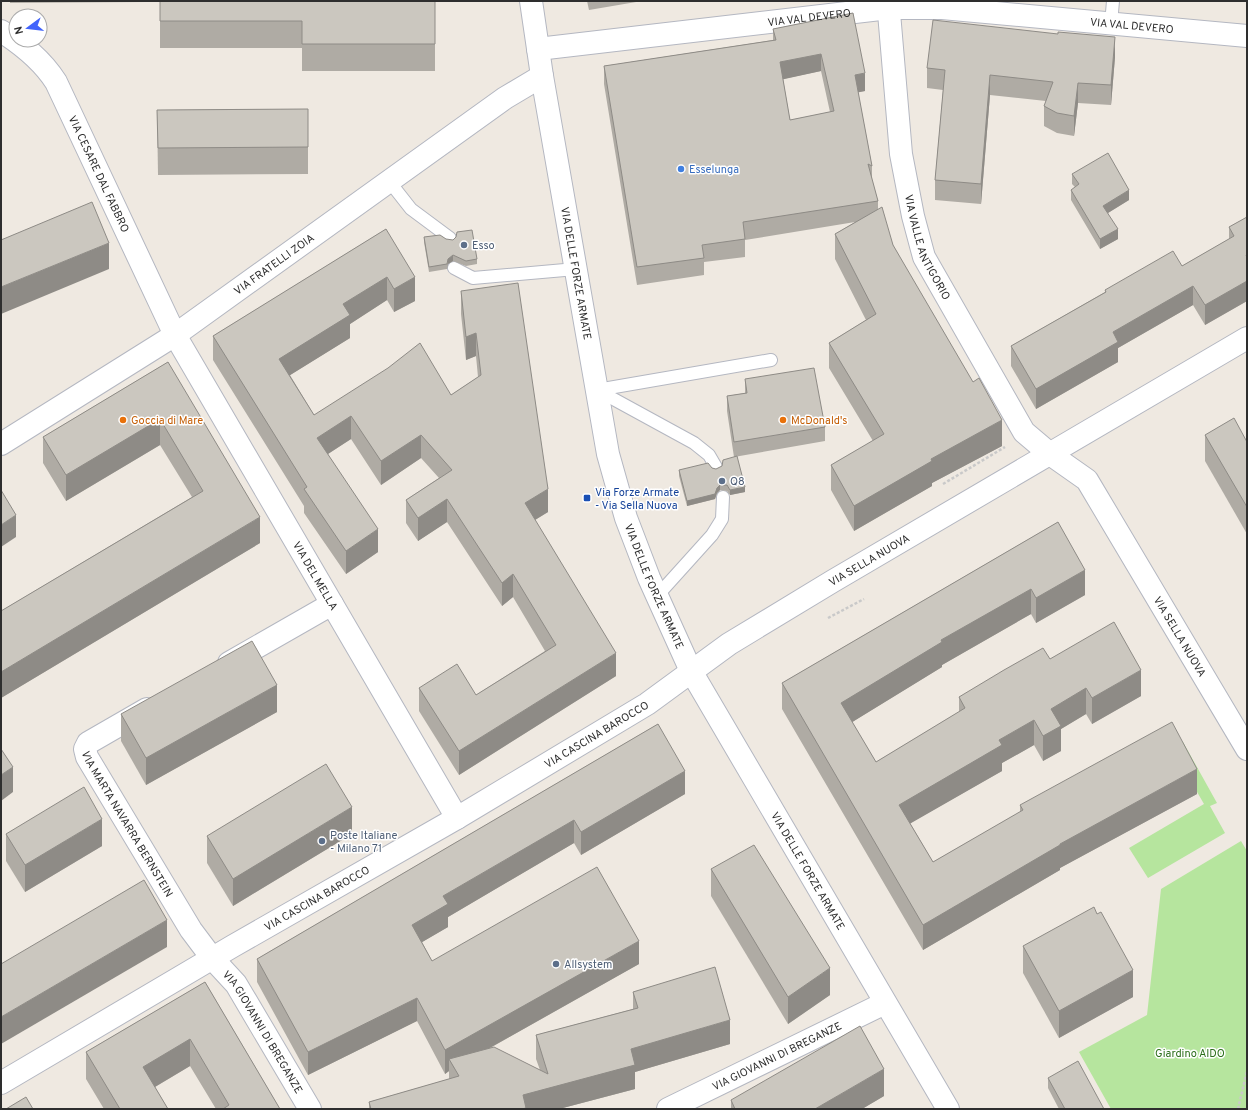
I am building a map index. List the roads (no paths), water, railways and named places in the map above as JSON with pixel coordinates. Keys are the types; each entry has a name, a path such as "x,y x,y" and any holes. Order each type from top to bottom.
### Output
{"street":[{"name":"VIA DELLE FORZE ARMATE","path":"529,1 608,454 626,518 657,596 692,671 948,1109"},
{"name":"VIA VAL DEVERO","path":"538,49 889,5 942,8 1247,36"},
{"name":"VIA VALLE ANTIGORIO","path":"889,5 901,154 913,216 924,257 1024,432 1050,454"},
{"name":"VIA CESARE DAL FABBRO","path":"1,31 31,52 47,67 56,82 175,334"},
{"name":"VIA FRATELLI ZOIA","path":"1,444 175,334 505,98 542,76"},
{"name":"VIA DEL MELLA","path":"175,334 457,818"},
{"name":"VIA SELLA NUOVA","path":"692,671 730,644 781,612 1050,454 1245,345"},
{"name":"VIA SELLA NUOVA","path":"1050,454 1087,480 1247,749"},
{"path":"210,673 332,604"},
{"name":"VIA CASCINA BAROCCO","path":"1,1083 212,958 457,818 647,704 692,671"},
{"name":"VIA MARTA NAVARRA BERNSTEIN","path":"162,700 88,743 84,749 87,757 191,930 212,958"},
{"name":"VIA GIOVANNI DI BREGANZE","path":"212,958 236,984 310,1109"},
{"name":"VIA GIOVANNI DI BREGANZE","path":"668,1109 885,1002"}],"lane":[{"path":"1111,24 1113,1"},
{"path":"389,181 411,210 450,238"},
{"path":"454,268 473,278 576,269"},
{"path":"597,390 771,360"},
{"path":"597,390 694,443 709,455 716,467"},
{"path":"657,596 712,535 722,518 723,497"}],"place":[{"name":"Esselunga","path":"681,169"},
{"name":"Esso","path":"464,245"},
{"name":"Goccia di Mare","path":"123,420"},
{"name":"McDonald's","path":"783,420"},
{"name":"Q8","path":"722,481"},
{"name":"Via Forze Armate - Via Sella Nuova","path":"587,498"},
{"name":"Poste Italiane - Milano 71","path":"322,841"},
{"name":"Allsystem","path":"556,964"}],"park label":[{"name":"Giardino AIDO","path":"1190,1053"}]}
